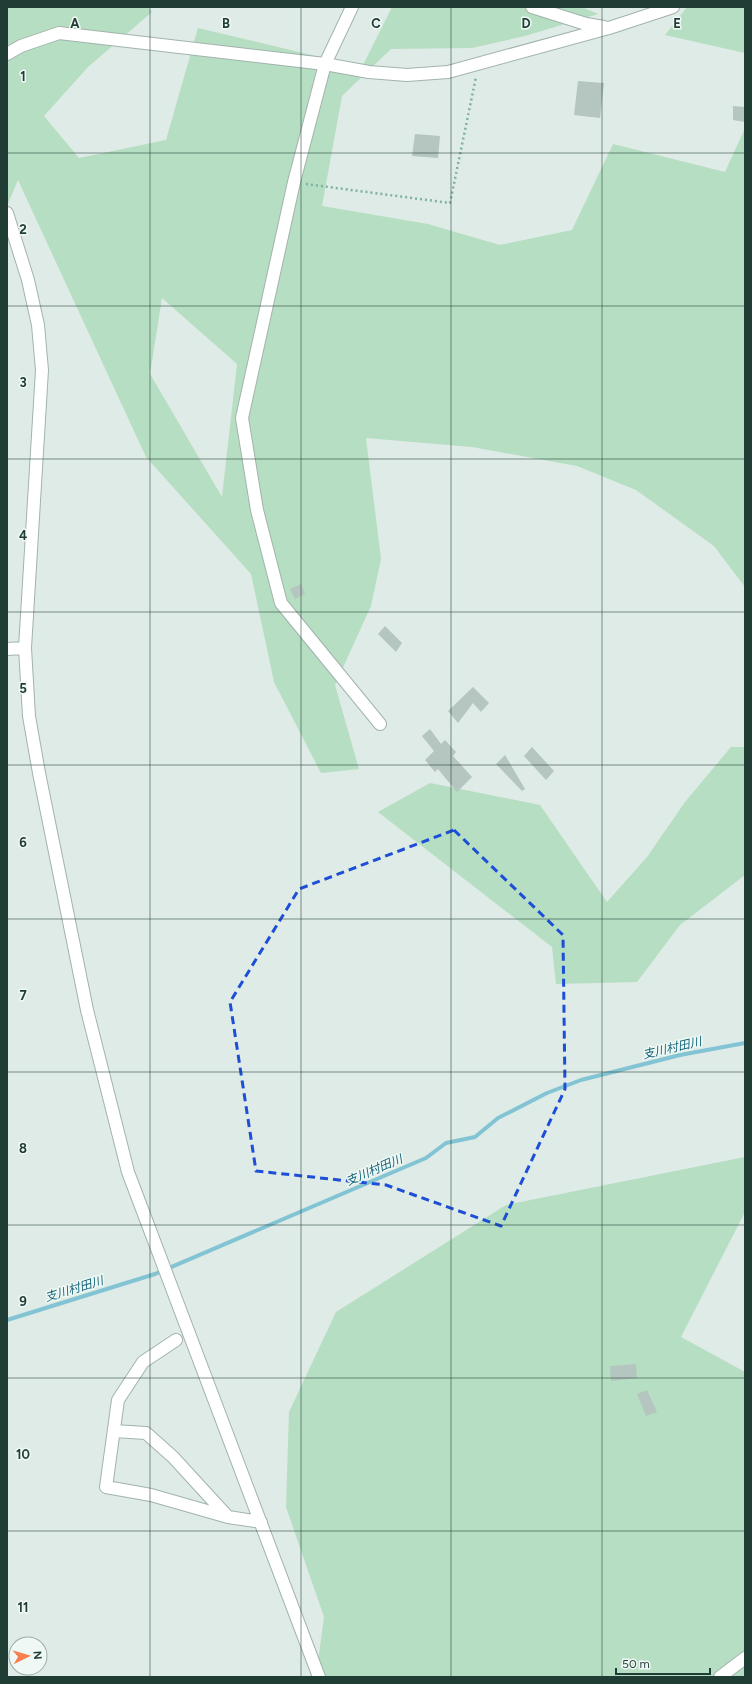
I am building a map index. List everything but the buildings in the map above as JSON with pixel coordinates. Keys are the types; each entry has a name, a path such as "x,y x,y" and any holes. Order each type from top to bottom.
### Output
{"street":[{"path":"352,7 325,64 294,182 242,418 257,510 280,603 380,724"},
{"path":"532,7 586,24 609,28"},
{"path":"7,54 21,46 59,33 325,64 369,72 408,76 448,72 479,64 609,28 673,7"},
{"path":"7,213 30,287 38,325 42,370 25,648 30,723 87,1010 128,1172 319,1677"},
{"path":"7,649 25,648"},
{"path":"176,1340 143,1362 118,1400 106,1487 152,1495 228,1517 261,1522"},
{"path":"114,1431 146,1433 173,1457 228,1517"},
{"path":"720,1677 745,1658"}],"path":[{"path":"294,182 450,203 479,64"}],"highlighted area":[{"path":"454,830 563,935 565,1089 501,1226 386,1185 256,1171 230,1002 299,889"}],"green space":[{"path":"7,7 148,7 152,12 88,67 44,116 79,158 166,140 198,28 362,67 392,7 582,7 598,14 525,36 472,48 391,49 342,96 322,206 428,224 500,245 572,230 613,144 725,172 745,128 745,587 714,546 636,490 577,466 472,447 366,438 381,559 371,606 335,685 359,769 321,773 274,682 251,574 146,457 18,180 7,206","holes":["162,298 237,364 222,497 150,374"]},
{"path":"687,7 745,7 745,53 665,35"},
{"path":"731,747 745,747 745,875 680,925 637,982 556,984 552,947 378,812 430,783 540,805 607,902 647,857 685,802"},
{"path":"745,1157 745,1212 681,1337 745,1372 745,1677 316,1677 324,1617 286,1507 289,1412 336,1312 506,1205"}],"waterway":[{"name":"支川村田川","path":"7,1320 155,1274 426,1158 446,1143 475,1137 498,1118 547,1093 581,1080 680,1055 745,1043"}]}
